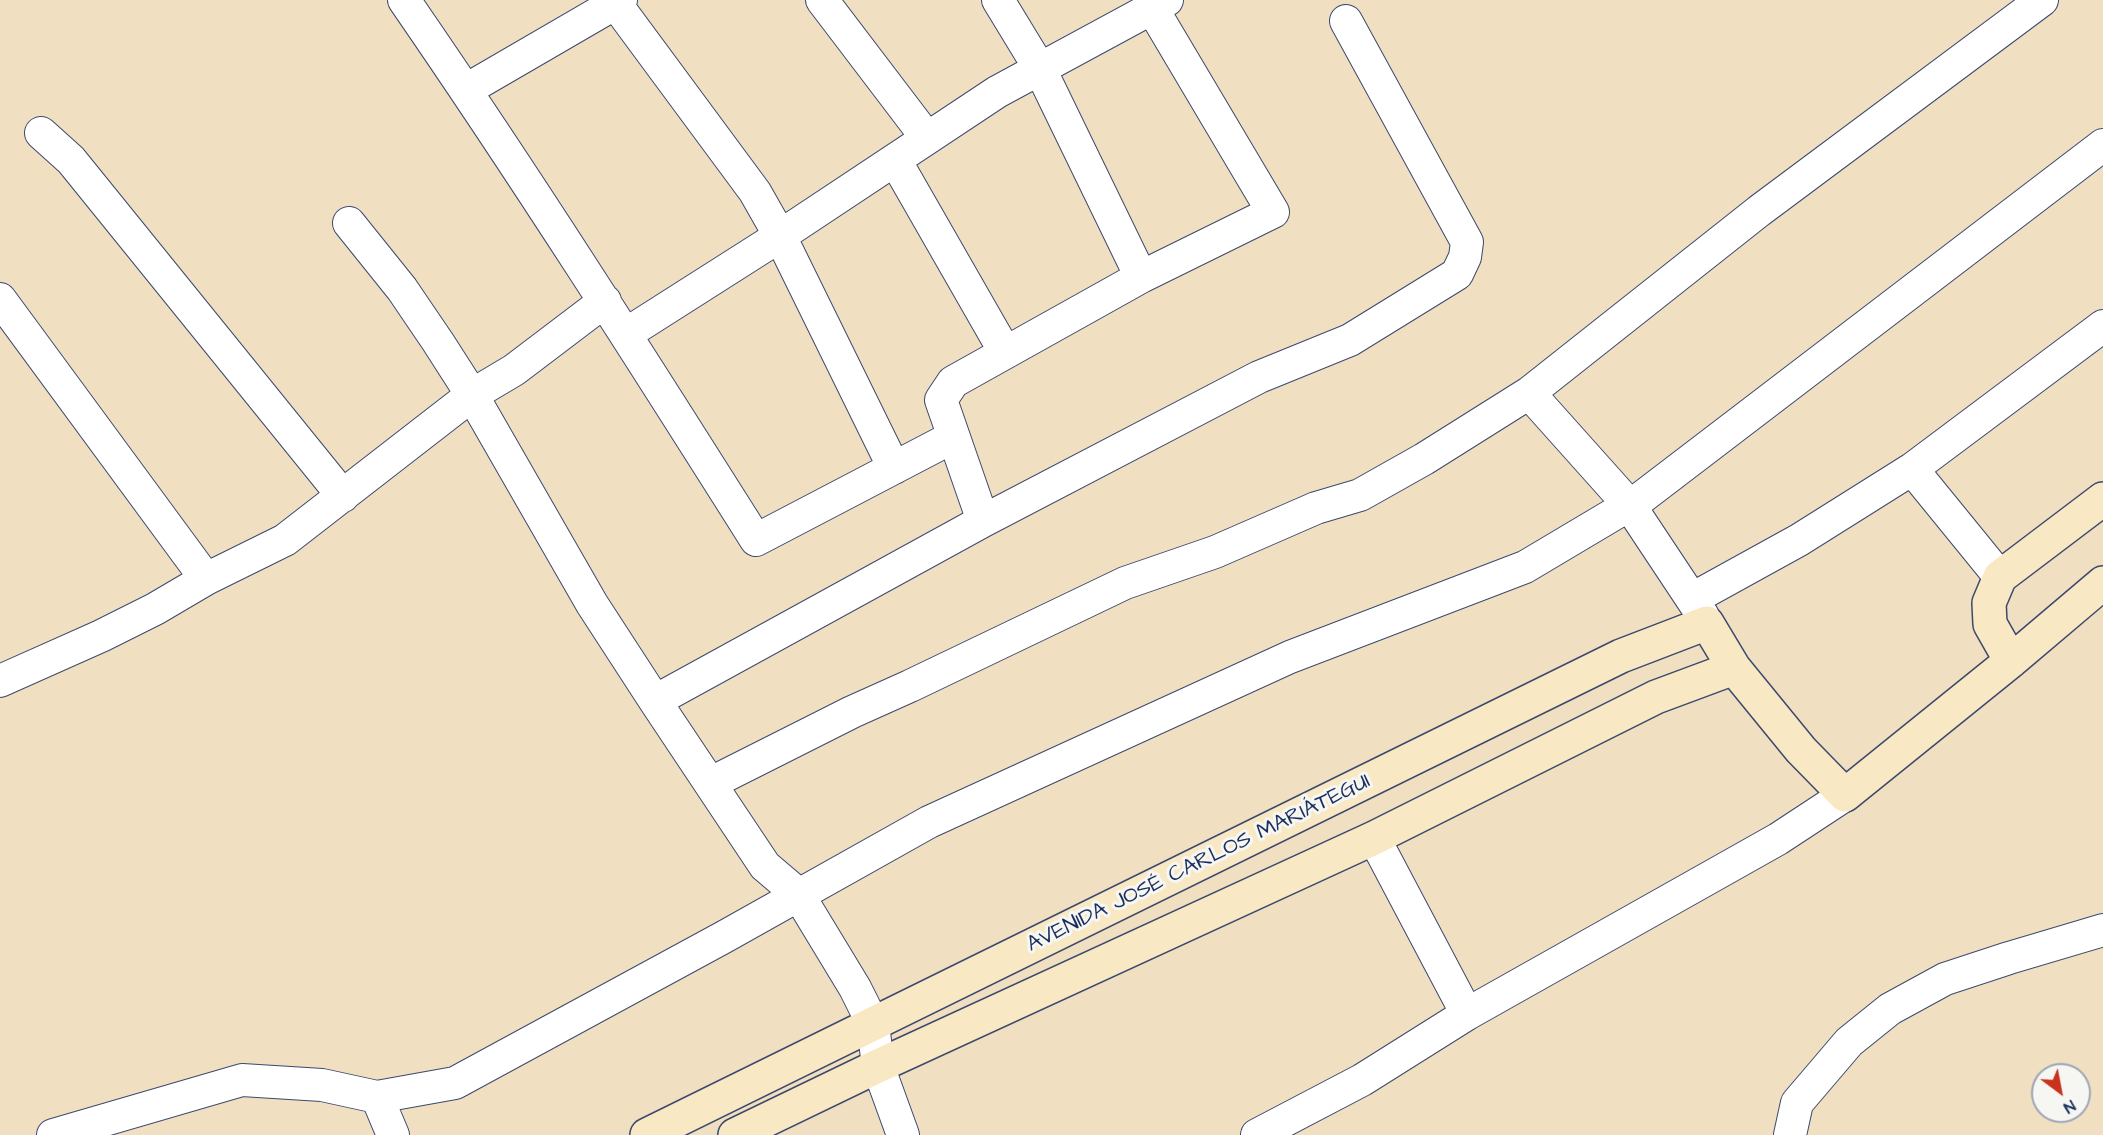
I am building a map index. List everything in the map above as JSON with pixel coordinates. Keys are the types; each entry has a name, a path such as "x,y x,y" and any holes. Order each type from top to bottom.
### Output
{"street":[{"path":"404,0 605,301 756,540 953,437"},
{"path":"822,0 927,138"},
{"path":"999,0 1040,69 1141,277"},
{"path":"711,783 852,712 1125,584 1215,552 1316,508 1360,495 1424,459 1528,393 1760,211 2042,0"},
{"path":"466,90 616,1 755,192 780,236 894,468"},
{"path":"626,334 780,236 997,92 1160,4 1273,212 1141,277 953,382 941,400 983,521"},
{"path":"655,701 983,521 1259,377 1350,340 1457,274 1465,257 1467,242 1346,21"},
{"path":"41,133 71,160 343,496"},
{"path":"53,1135 242,1080 322,1085 377,1097 455,1083 713,943 929,822 1290,657 1525,567 1630,506 2103,145"},
{"path":"895,160 1005,352"},
{"path":"349,223 402,289 472,395 592,604 765,866 798,894 855,988 873,1024 878,1066 903,1135"},
{"path":"0,299 206,579"},
{"path":"0,681 101,636 155,609 206,579 285,540 472,395 514,370 605,301"},
{"path":"1700,611 1799,540 1912,469 2103,326"},
{"path":"1528,393 1630,506 1700,611 1734,668 1801,750 1845,795"},
{"path":"1912,469 2001,577"},
{"path":"2011,661 1990,624 1989,603 2001,577 2103,499"},
{"path":"1257,1135 1362,1080 1467,1014 1778,839 1845,795 2011,661 2103,583"},
{"name":"AVENIDA JOSÉ CARLOS MARIÁTEGUI","path":"646,1135 1621,656 1700,611"},
{"name":"AVENIDA JOSÉ CARLOS MARIÁTEGUI","path":"735,1135 878,1066 1374,838 1656,697 1734,668"},
{"path":"1257,835 1282,879"},
{"path":"1374,838 1467,1014"},
{"path":"1790,1135 1797,1103 1849,1042 1890,1009 1945,979 2103,930"},
{"path":"377,1097 393,1135"}]}
